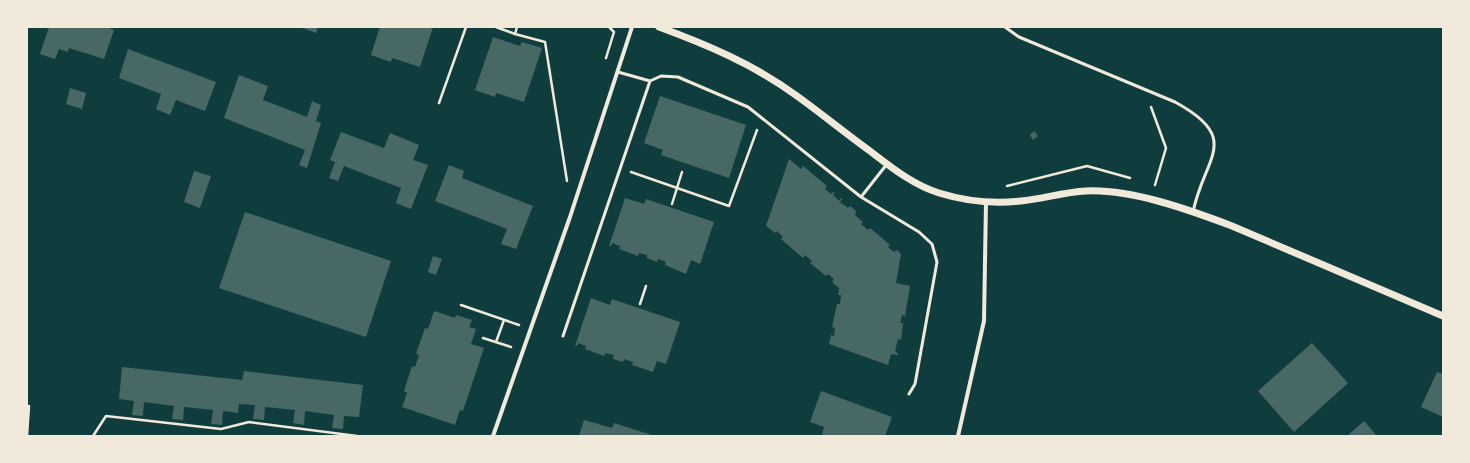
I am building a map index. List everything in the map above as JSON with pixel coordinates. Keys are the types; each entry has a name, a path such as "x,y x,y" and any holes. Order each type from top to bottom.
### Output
{"street":[{"path":"493,436 570,217 632,27"},
{"path":"659,27 713,48 766,75 796,95 887,164 925,188 953,197 986,201 1020,201 1087,191 1151,199 1193,212 1264,239 1443,316"},
{"path":"958,436 984,321 986,201"}],"lane":[{"path":"1005,27 1020,37 1191,110 1205,122 1212,132 1214,142 1212,158 1195,201 1193,212"},
{"path":"618,72 650,81 661,76 678,77 748,107 761,119 861,197 919,232 932,244 937,262 915,384 909,394"},
{"path":"563,336 622,168 650,81"},
{"path":"861,197 887,164"}],"path":[{"path":"439,103 466,27"},
{"path":"496,27 545,42 568,183"},
{"path":"515,34 517,27"},
{"path":"1145,104 1152,107 1166,148 1158,182 1155,186 1150,184"},
{"path":"622,168 729,206 761,119"},
{"path":"1000,188 1087,166 1136,180"},
{"path":"672,204 682,172"},
{"path":"640,304 646,286"},
{"path":"461,305 519,325"},
{"path":"496,342 504,320"},
{"path":"482,338 512,347"},
{"path":"27,436 29,406"},
{"path":"93,436 106,416 221,429 249,422 358,436"}],"building":[{"path":"49,27 106,27 114,30 104,59 69,48 68,52 59,49 55,59 40,54"},
{"path":"300,27 318,27 316,33"},
{"path":"380,27 433,27 420,67 392,58 391,62 371,55"},
{"path":"493,37 520,46 522,42 542,48 524,102 496,93 495,97 475,90"},
{"path":"128,49 216,82 205,111 176,100 170,115 156,109 161,94 119,78"},
{"path":"239,75 268,86 263,100 307,117 312,101 321,105 316,121 321,123 307,168 299,165 305,150 224,118"},
{"path":"70,88 86,93 82,109 66,104"},
{"path":"660,96 746,125 729,178 661,155 663,150 644,143"},
{"path":"1034,131 1038,136 1033,140 1030,135"},
{"path":"341,132 384,148 390,133 419,145 413,160 428,165 411,209 396,203 401,188 344,166 338,181 329,178 335,162 330,160"},
{"path":"789,159 801,169 803,166 827,186 825,189 831,194 833,192 835,193 833,195 839,201 841,198 842,199 840,202 848,208 850,206 856,211 855,215 863,222 861,224 868,230 870,228 882,238 890,245 888,247 894,252 897,250 901,254 896,283 910,286 905,316 902,315 900,323 903,323 901,340 898,339 895,352 898,353 898,355 891,354 888,365 829,344 831,335 834,336 835,328 832,327 837,304 840,304 841,295 838,295 839,288 832,282 834,279 828,274 826,276 810,263 812,261 805,255 803,258 781,239 783,237 777,231 775,233 766,226"},
{"path":"449,165 464,171 462,178 533,206 516,249 501,244 507,229 435,201"},
{"path":"194,171 211,176 200,208 184,202"},
{"path":"625,198 644,204 646,199 714,222 700,264 691,260 686,274 665,265 666,262 658,259 657,262 647,258 647,255 639,253 638,256 619,249 620,246 612,243 611,246 609,246"},
{"path":"245,212 391,261 366,337 219,288"},
{"path":"433,256 442,259 436,275 428,272"},
{"path":"591,298 610,305 612,299 680,322 666,364 657,361 653,372 632,365 633,362 624,359 623,362 613,359 614,355 606,353 604,356 585,349 586,346 578,343 577,346 575,346"},
{"path":"434,311 455,318 456,315 472,320 469,327 476,329 471,344 484,348 463,411 460,410 455,425 402,407 407,393 404,391 412,366 415,367 419,355 416,354 425,328 428,329"},
{"path":"1312,343 1348,383 1294,432 1258,391"},
{"path":"122,367 242,380 244,371 363,385 359,417 344,416 343,429 332,428 334,415 305,411 304,425 293,423 295,410 265,407 264,420 253,419 255,405 239,404 238,413 223,411 222,425 211,424 213,410 184,407 183,420 172,419 174,406 144,402 143,416 132,415 134,401 119,399"},
{"path":"1437,372 1443,374 1443,417 1421,407"},
{"path":"821,391 892,417 885,436 822,435 824,427 810,422"},
{"path":"584,420 612,428 614,423 655,436 579,436"},
{"path":"1364,421 1377,436 1347,436"}]}
